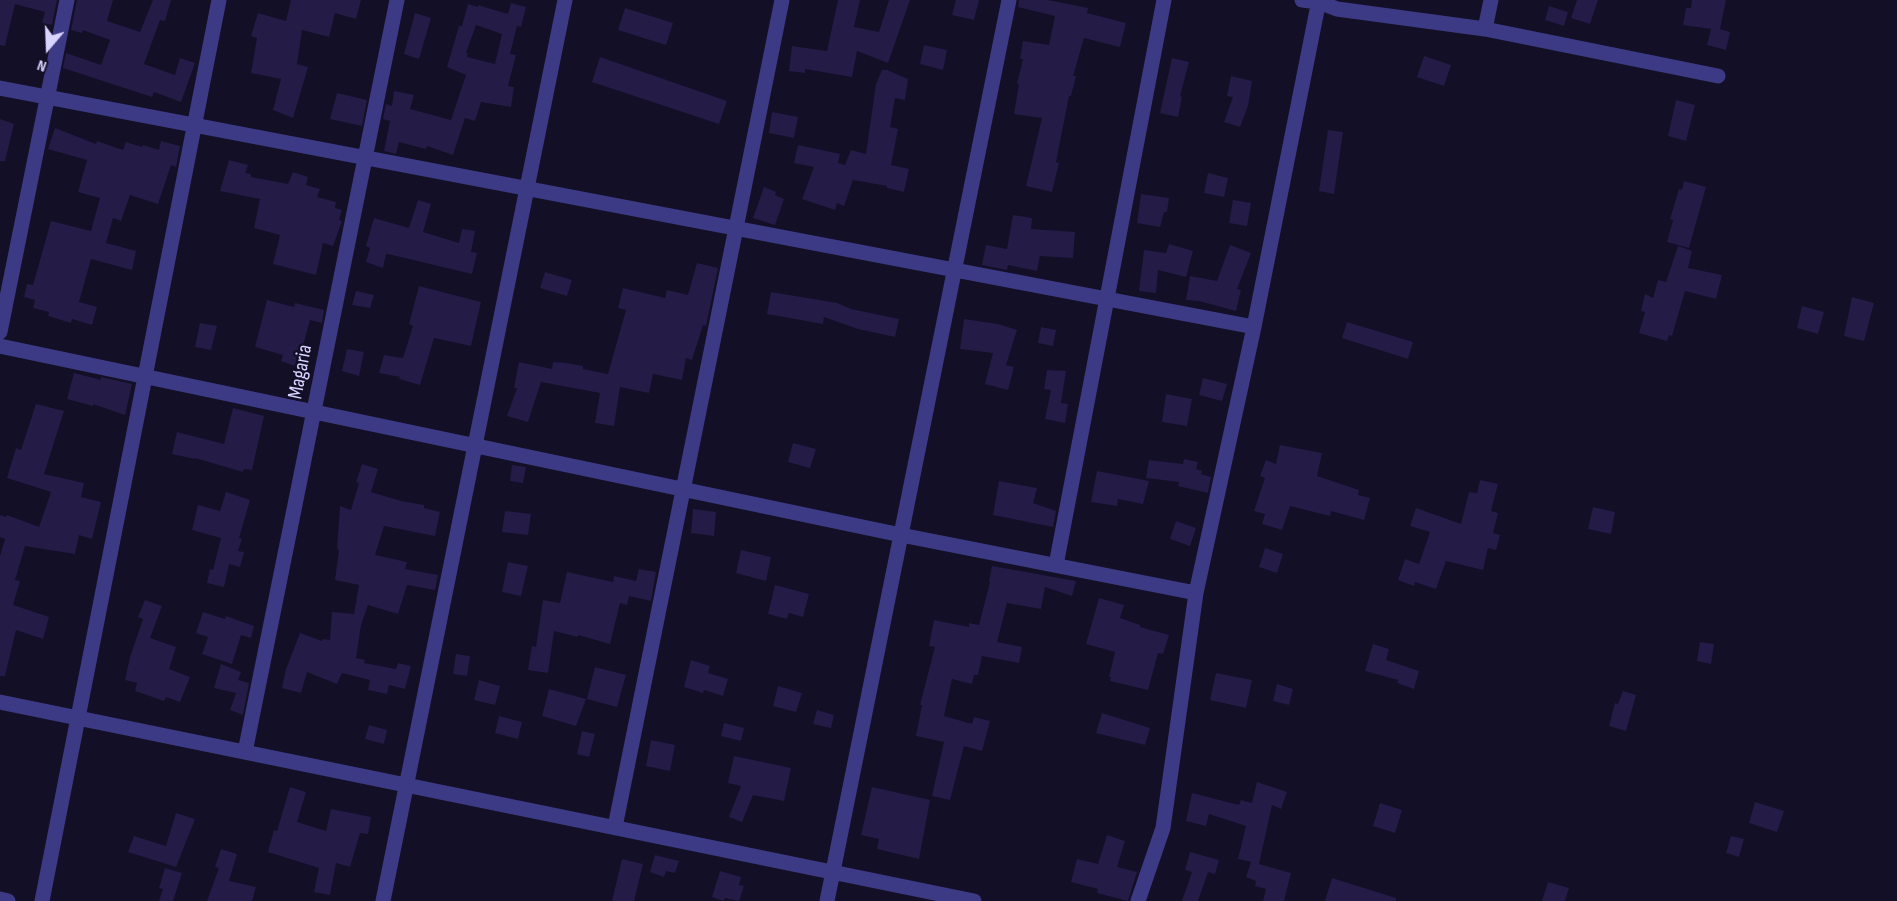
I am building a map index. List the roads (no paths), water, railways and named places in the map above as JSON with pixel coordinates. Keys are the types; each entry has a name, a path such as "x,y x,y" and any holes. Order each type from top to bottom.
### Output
{"street":[{"path":"0,332 67,0"},
{"path":"42,901 219,0"},
{"name":"Magaria","path":"245,752 398,0"},
{"path":"383,901 565,0"},
{"path":"615,827 782,0"},
{"path":"827,901 1009,0"},
{"path":"1056,565 1164,0"},
{"path":"1302,0 1319,1 1337,9 1485,29 1718,76"},
{"path":"1485,29 1491,0"},
{"path":"1138,901 1162,828 1196,593 1254,327 1319,1"},
{"path":"0,88 1254,327"},
{"path":"0,346 901,535 1196,593"},
{"path":"0,702 974,901"},
{"path":"0,899 8,901"}]}
